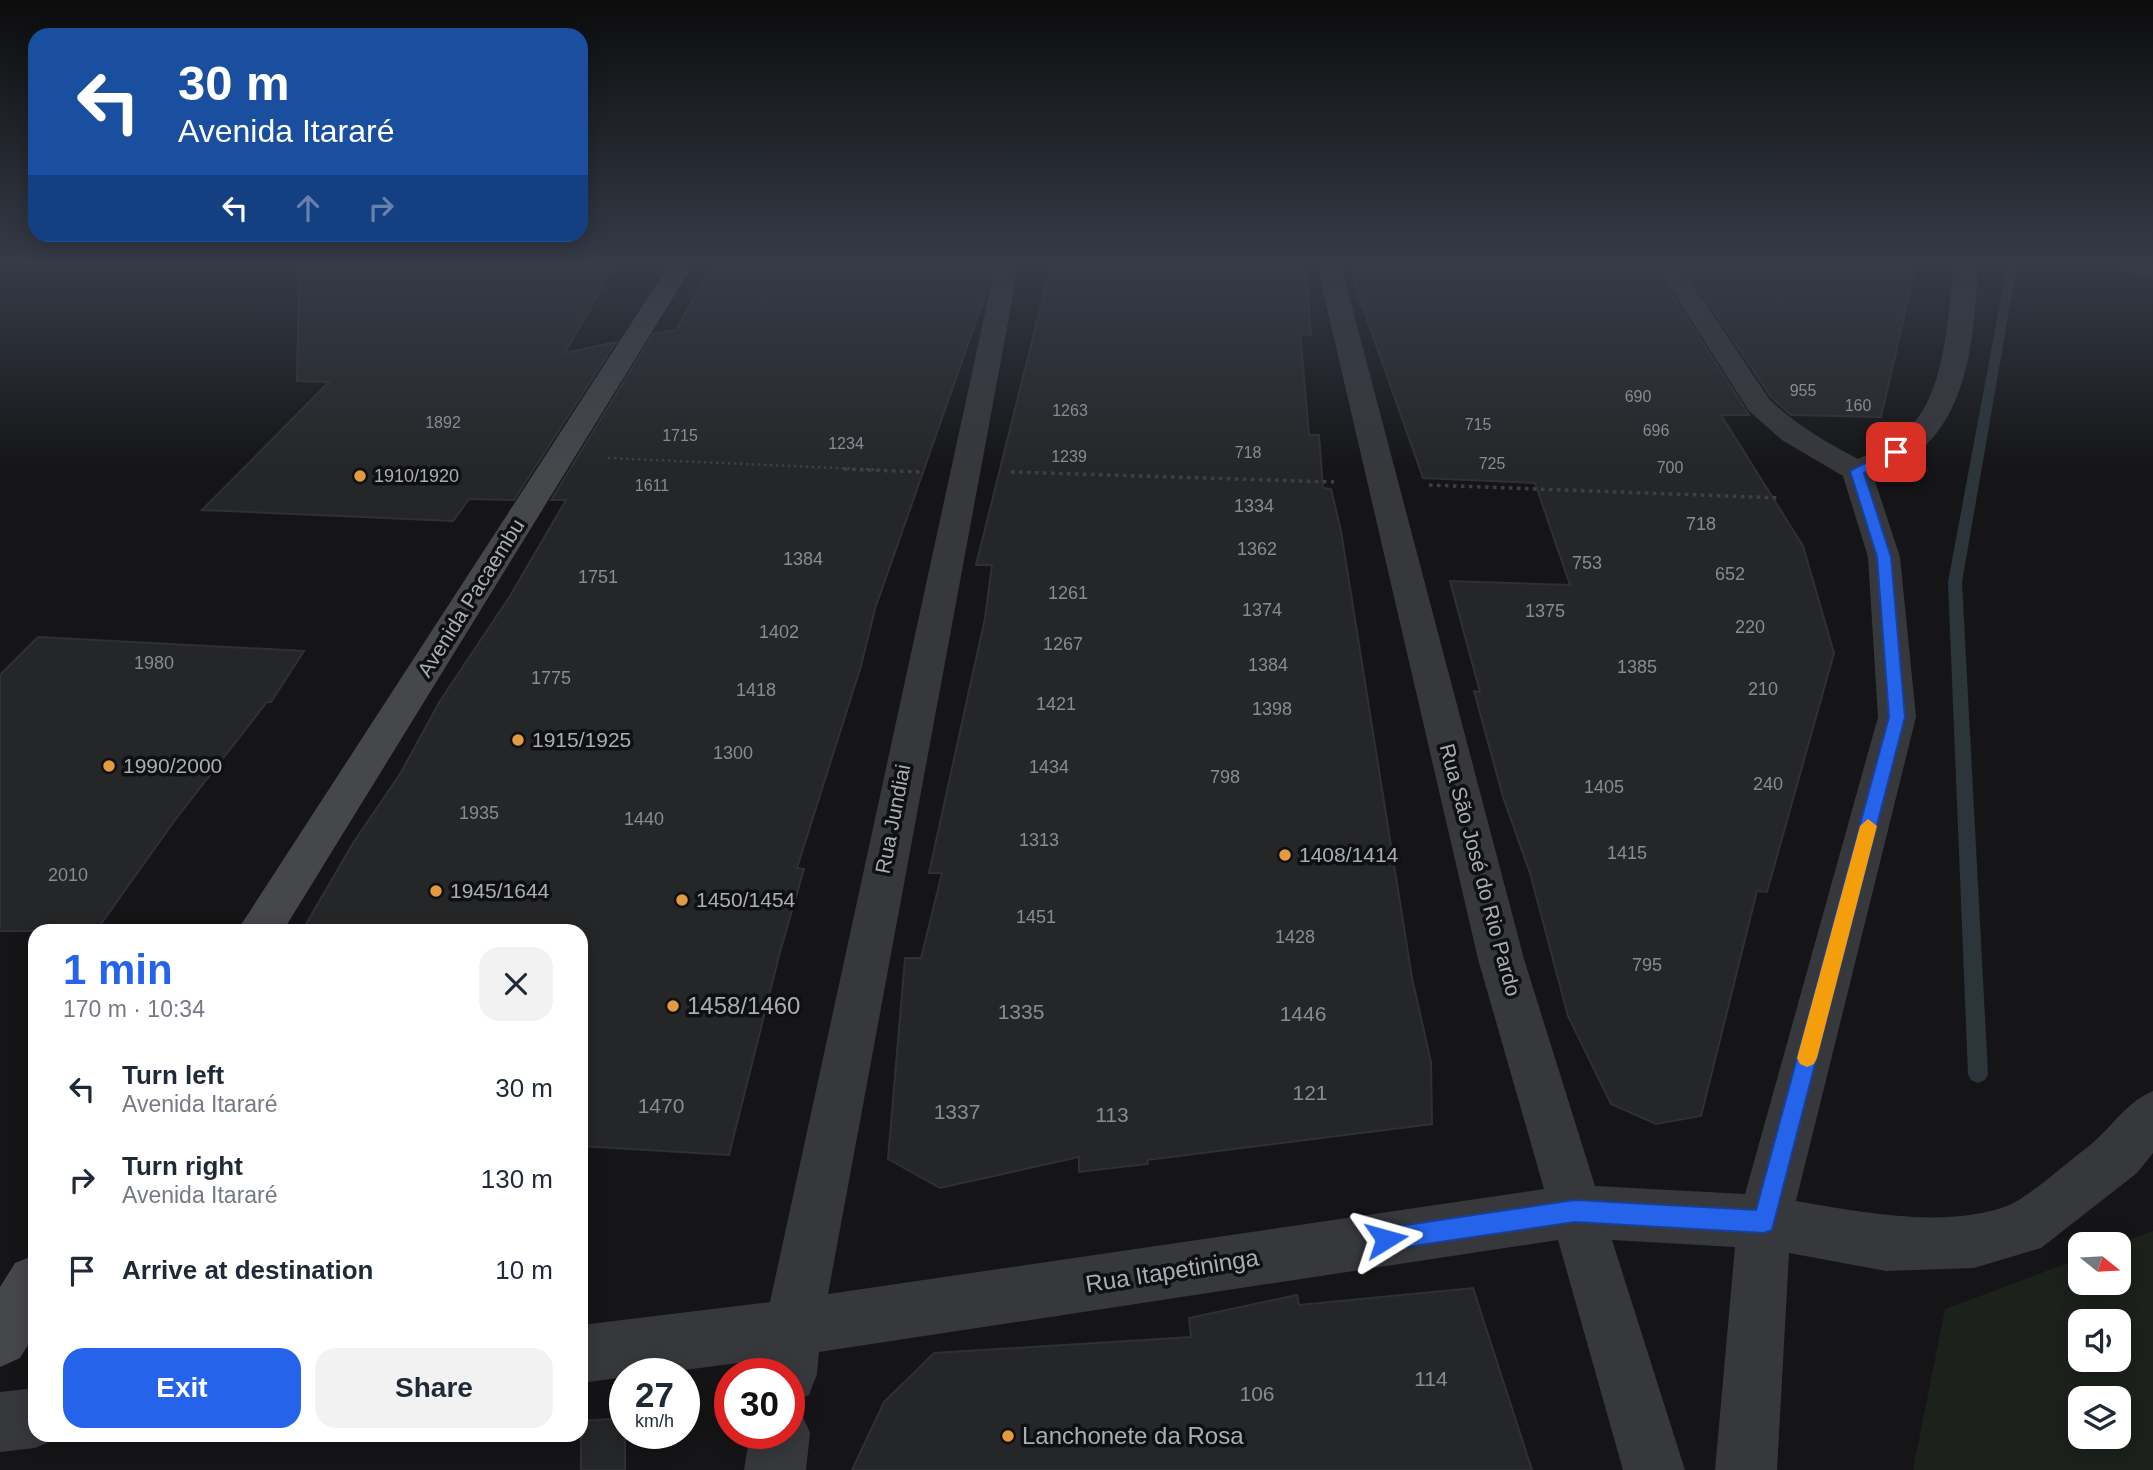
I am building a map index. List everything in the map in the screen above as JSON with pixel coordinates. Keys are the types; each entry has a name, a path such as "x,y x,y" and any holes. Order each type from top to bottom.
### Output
{"main road":[{"name":"Avenida Pacaembu","path":"263,924 638,334"},
{"path":"0,1338 28,1294"}],"street":[{"name":"Rua Jundiai","path":"790,1351 883,872 993,334"},
{"name":"Rua São José do Rio Pardo","path":"1346,334 1501,959 1654,1470"},
{"path":"1714,334 1770,418 1857,471 1884,557 1897,717 1764,1222 1746,1470"},
{"path":"1857,471 1915,441 1936,413 1953,358 1956,334"},
{"name":"Rua Itapetininga","path":"588,1353 790,1351 1575,1211 1764,1222 1886,1244 1974,1241 2022,1229 2119,1156 2153,1115"},
{"path":"0,1422 28,1419"},
{"path":"775,1470 778,1449"}],"path":[{"path":"606,458 922,472"},
{"path":"1007,472 1335,482"},
{"path":"1423,484 1781,498"}],"shaded area":[{"path":"2153,1231 2153,1470 1913,1470 1945,1309 2068,1263 2068,1295 2132,1295 2132,1239"}],"building":[{"path":"298,334 576,334 565,353 616,342 514,500 469,499 453,521 202,510 329,382 297,381"},
{"path":"653,334 972,334 875,609 861,666 797,868 804,869 780,952 729,1155 588,1146 588,924 306,924 353,843 400,774 440,701 510,596 566,500 551,500"},
{"path":"1034,334 1311,334 1300,334 1309,435 1319,435 1323,488 1331,489 1341,531 1412,978 1431,1062 1432,1124 1147,1160 1148,1164 1079,1172 1079,1157 940,1188 888,1159 905,958 921,958 942,873 929,873 985,618 992,565 976,565"},
{"path":"1372,334 1697,334 1749,415 1721,415 1803,546 1834,653 1767,892 1757,891 1701,1116 1656,1124 1611,1104 1568,1016 1530,873 1503,797 1474,691 1480,692 1450,581 1570,585 1535,483 1423,478"},
{"path":"1729,334 1900,334 1881,417 1791,415 1771,397"},
{"path":"38,637 304,651 271,702 267,702 175,820 101,924 28,924 28,931 0,931 0,675"},
{"path":"1473,1288 1532,1470 852,1470 884,1402 934,1353 1191,1337 1189,1318 1297,1295 1299,1305"},
{"path":"609,1419 609,1449 625,1449 625,1470 581,1470 581,1442 588,1442 588,1421"}],"waterway":[{"path":"1978,1074 1955,582 2000,334"}],"slow traffic":[{"path":"1807,1058 1868,826"}],"place":[{"name":"1910/1920","path":"360,476"},
{"name":"1915/1925","path":"518,740"},
{"name":"1990/2000","path":"109,766"},
{"name":"1408/1414","path":"1285,855"},
{"name":"1945/1644","path":"436,891"},
{"name":"1450/1454","path":"682,900"},
{"name":"1458/1460","path":"673,1006"},
{"name":"Lanchonete da Rosa","path":"1008,1436"}],"route":[{"path":"1386,1239 1575,1211 1764,1222 1897,717 1884,557 1857,471 1896,452"}]}
